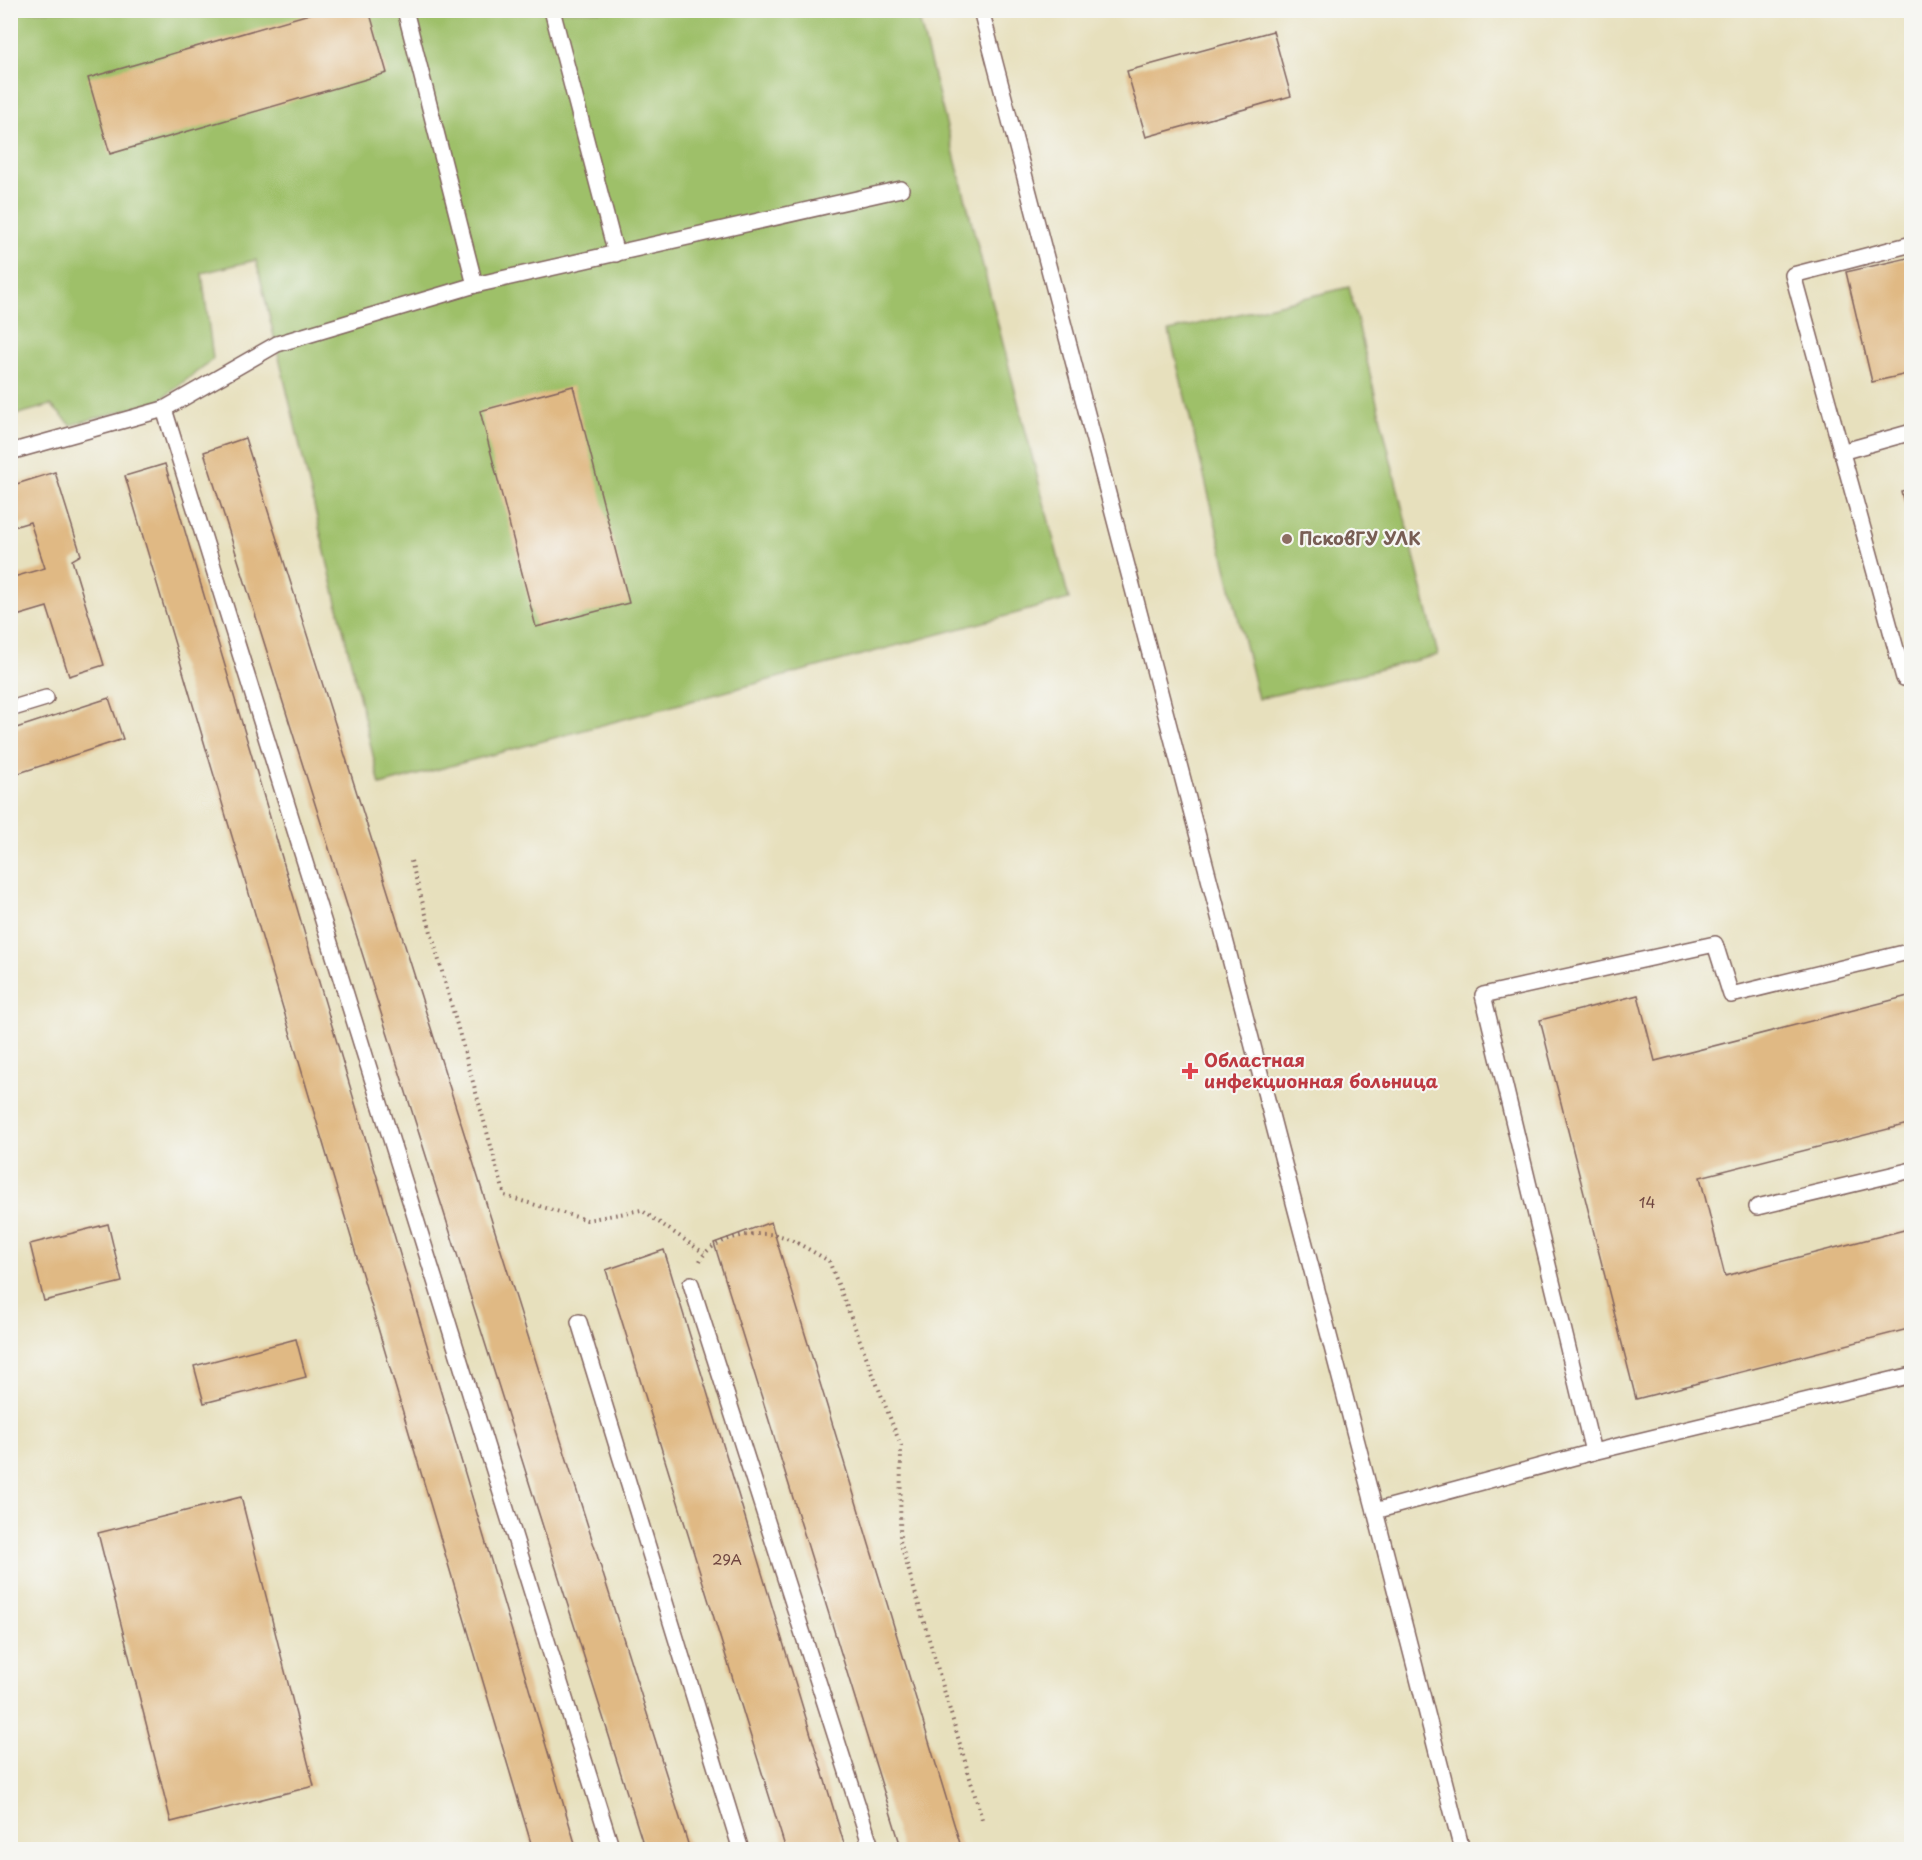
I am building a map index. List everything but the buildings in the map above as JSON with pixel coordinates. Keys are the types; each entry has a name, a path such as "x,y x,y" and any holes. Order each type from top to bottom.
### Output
{"lane":[{"path":"405,10 475,285"},
{"path":"552,10 616,254"},
{"path":"981,10 1462,1850"},
{"path":"10,452 164,409 277,344 475,285 901,189"},
{"path":"1911,244 1793,276 1904,678 1911,676"},
{"path":"164,409 612,1850"},
{"path":"1841,452 1911,432"},
{"path":"10,709 46,698"},
{"path":"1593,1452 1483,995 1714,944 1731,996 1911,951"},
{"path":"1757,1207 1911,1170"},
{"path":"691,1284 872,1850"},
{"path":"579,1322 741,1850"},
{"path":"1375,1511 1593,1452 1911,1375"}],"path":[{"path":"411,861 505,1196 587,1220 641,1210 704,1253"},
{"path":"691,1284 704,1253 734,1235 782,1236 829,1261 901,1446 900,1541 982,1819"}],"green space":[{"path":"11,11 917,11 1069,599 380,785 256,260 202,273 213,359 159,401 71,425 51,405 11,416"},
{"path":"1349,287 1438,655 1258,699 1169,331"}],"place":[{"name":"ПсковГУ УЛК","path":"1287,539"},
{"name":"Областная инфекционная больница","path":"1190,1071"}]}
